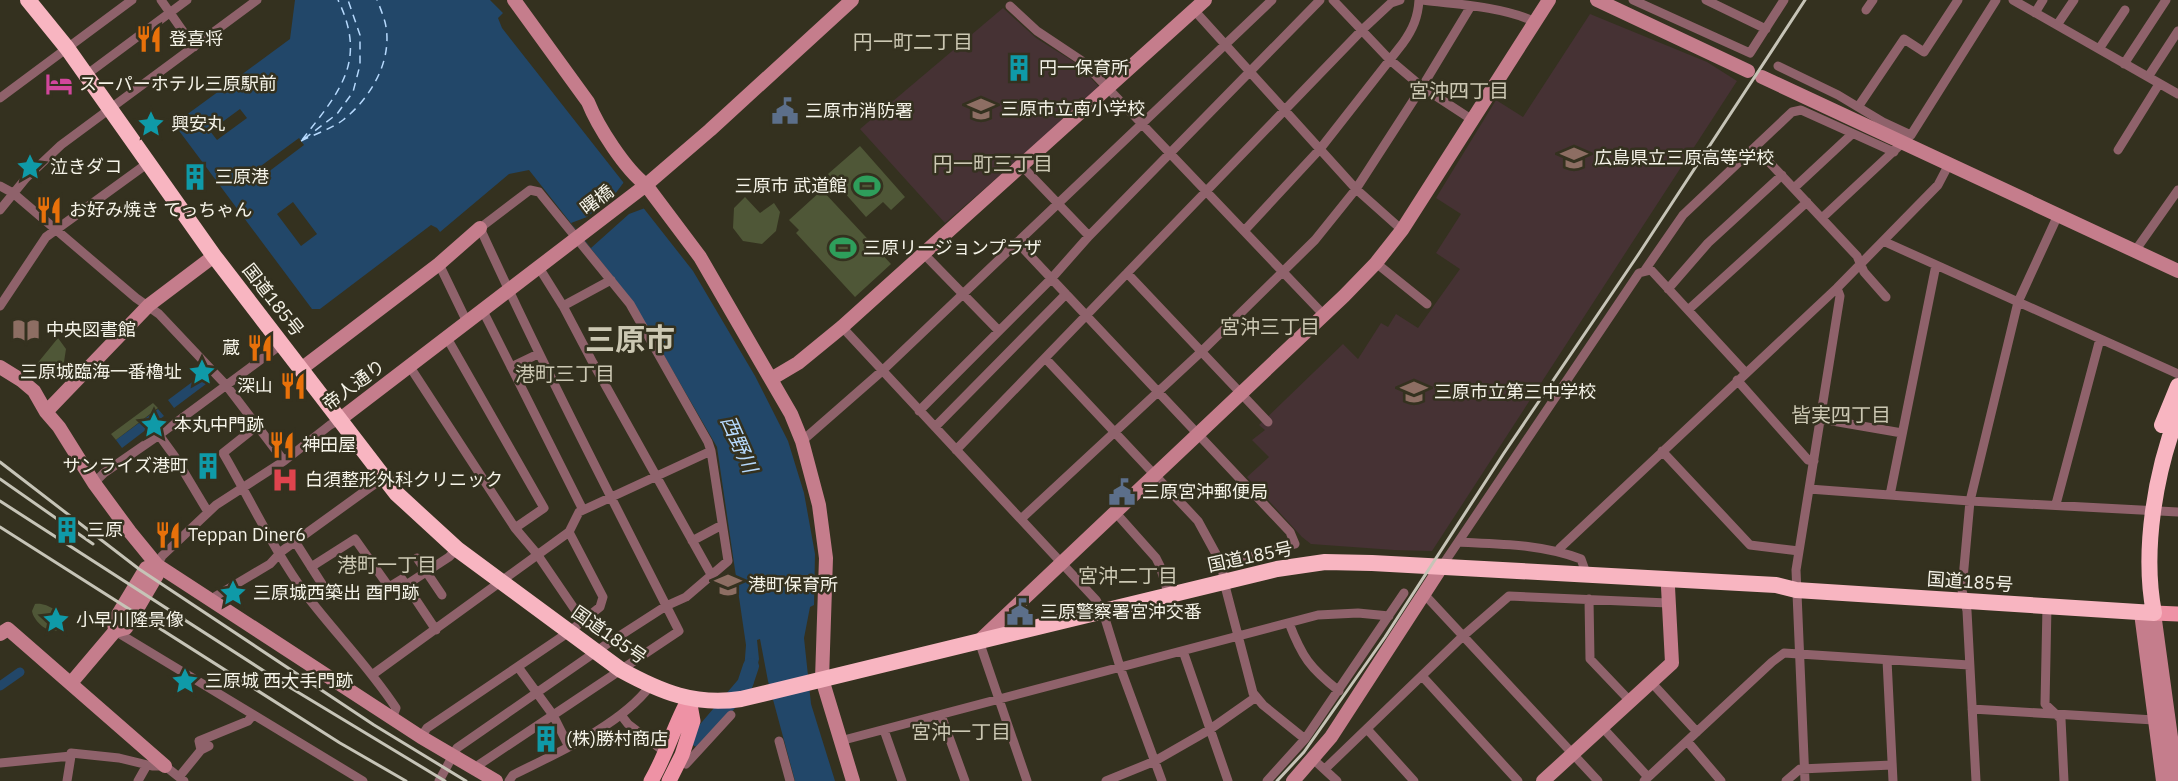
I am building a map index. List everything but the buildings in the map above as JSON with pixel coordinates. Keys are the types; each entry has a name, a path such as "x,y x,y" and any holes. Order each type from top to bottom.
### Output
{"highway":[{"name":"国道185号","path":"28,0 67,48 214,256 382,478 414,512 457,549 621,670 650,687 689,699 732,705 771,692 1277,569 1324,562 1586,573 1776,585 1796,590 2147,613"},
{"path":"2147,613 2149,510 2153,458 2161,429 2178,386"},
{"path":"2149,510 2178,414"},
{"name":"国道185号","path":"1442,566 1475,573 1668,595 1775,594 1796,590"}],"main road":[{"path":"2147,613 2178,614"},
{"path":"651,781 673,756 693,721 689,699"},
{"path":"673,756 674,779"}],"street":[{"path":"1,94 67,48 121,3 132,0"},
{"path":"161,0 194,47"},
{"path":"86,75 187,0"},
{"path":"0,210 26,178 61,145 257,0"},
{"path":"514,0 588,102 593,114 635,177 646,185 700,257 791,414 814,481 824,530 826,588 817,681 853,781"},
{"name":"曙橋","path":"579,236 634,195 710,130 852,0"},
{"path":"771,379 798,363 842,327 1205,0"},
{"path":"802,441 882,371 1272,0"},
{"path":"920,411 1051,279 1089,236 1320,0"},
{"path":"1333,0 1390,60 1422,87 1474,121"},
{"path":"956,450 1207,192 1284,109 1362,30 1391,3 1400,0"},
{"path":"1244,231 1320,149 1390,60 1412,30 1420,0 1471,6 1526,17 1535,22"},
{"path":"1027,781 997,700 979,641 1344,296 1376,263 1402,230 1474,121 1549,0"},
{"path":"1596,0 1622,5 1748,71"},
{"path":"1633,0 1750,53 1784,0"},
{"path":"1706,0 1766,28"},
{"path":"1866,10 1873,0"},
{"path":"1858,107 1904,39 1924,52 1958,0"},
{"path":"1822,218 1902,143 1996,0"},
{"path":"2013,0 2178,94"},
{"path":"2035,13 2043,0"},
{"path":"2057,25 2074,0"},
{"path":"2124,64 2166,0"},
{"path":"1010,6 1038,31 1082,61 1323,314"},
{"path":"1021,519 1201,352 1316,240 1356,189 1471,6"},
{"path":"1194,10 1356,189 1402,230"},
{"path":"2099,49 2125,10"},
{"path":"2148,77 2178,31"},
{"path":"1778,66 1858,107 1902,143"},
{"path":"1762,77 2178,271"},
{"path":"2118,150 2159,84"},
{"path":"1646,270 1683,214 1791,112 1801,110 1852,134 1902,143"},
{"path":"1794,188 1852,134"},
{"path":"1755,147 1857,256 1864,272 1887,297"},
{"path":"0,306 46,237 148,163"},
{"path":"1559,551 1745,372 1837,288 1938,185 1949,164"},
{"path":"1021,165 1089,236"},
{"path":"1668,289 1708,243 1782,176"},
{"path":"0,186 13,193 136,298 159,314 226,385 284,461"},
{"path":"301,369 439,264 480,228 530,190 540,192 579,236 630,304 711,452 728,561 686,597 666,606 606,644 457,748 439,781"},
{"path":"2135,251 2178,190"},
{"path":"1688,310 1808,202"},
{"path":"1976,781 1967,611 1962,590 1970,501 2018,302 2058,215"},
{"path":"476,770 480,764 679,631 538,354 480,228"},
{"name":"帝人通り","path":"157,564 162,556 208,512 284,461 579,236"},
{"path":"1883,241 2178,374"},
{"path":"1017,242 1290,532 1295,544 1222,565"},
{"path":"924,254 999,331"},
{"path":"45,412 148,305 214,256"},
{"path":"1376,263 1427,304"},
{"path":"439,264 467,322"},
{"path":"1890,495 1936,265"},
{"path":"538,266 563,306 712,576"},
{"path":"1293,781 1331,737 1442,566 1639,273 1651,270 1745,372"},
{"path":"1127,273 1268,422"},
{"path":"563,306 611,280"},
{"path":"1805,781 1796,570 1840,296 1837,288"},
{"path":"934,427 1066,294"},
{"path":"483,311 583,510"},
{"path":"842,327 1096,600 1103,612 1120,667 1162,781"},
{"path":"447,338 544,508 515,528"},
{"path":"2056,504 2100,339"},
{"path":"94,483 104,473 282,344"},
{"path":"511,367 538,354"},
{"path":"1045,358 1198,521 1222,565 1224,582 1256,697 1305,739"},
{"path":"0,367 34,391 45,412 58,427 94,483 157,564 392,719 496,781"},
{"path":"410,367 515,528 537,554 582,620"},
{"path":"1737,380 1808,460 1814,461"},
{"path":"1821,419 1902,433"},
{"path":"257,426 224,453 278,555 307,596 396,708 392,719"},
{"path":"159,435 208,512"},
{"path":"1662,451 1750,545 1799,551"},
{"path":"372,675 569,532 579,512 711,452"},
{"path":"212,601 216,596 270,564 278,555 382,478"},
{"path":"1809,489 1970,501 2178,512"},
{"path":"1115,512 1156,558 1161,566 1169,596"},
{"path":"692,541 722,525"},
{"path":"421,737 427,728 569,632 600,607 603,597 569,532"},
{"path":"311,567 355,539 389,587 402,579 436,630"},
{"path":"1458,542 1559,551 1581,559 1586,573"},
{"path":"296,543 322,584 307,596"},
{"path":"406,585 449,557 457,549"},
{"path":"417,558 442,595"},
{"path":"71,683 115,631 114,621 146,568 157,564"},
{"path":"1267,781 1305,739 1404,592"},
{"path":"1424,594 1598,781"},
{"path":"1326,768 1463,636 1509,596 1589,598 1668,595 1672,663 1543,781"},
{"path":"1589,598 1590,659 1630,701"},
{"path":"2047,606 2046,704 2061,719 2064,781"},
{"path":"840,741 1318,615 1358,613 1389,616"},
{"path":"2147,613 2154,720 2170,754 2163,781"},
{"path":"2147,613 2170,754 2177,781"},
{"path":"1288,623 1302,654 1311,667 1339,691"},
{"path":"0,634 8,629 181,779 205,748 199,741 248,721 254,715"},
{"path":"115,631 357,779"},
{"path":"1183,651 1228,781"},
{"path":"1602,727 1646,779 1784,653 1969,665"},
{"path":"1887,660 1893,781"},
{"path":"518,667 553,715 569,747"},
{"path":"1422,676 1518,781"},
{"path":"1651,682 1697,732"},
{"path":"509,781 513,775 569,747 621,715 650,687"},
{"path":"1106,781 1155,761 1209,730 1256,697"},
{"path":"621,715 628,724 686,764 732,705"},
{"path":"1972,709 2154,720"},
{"path":"941,715 965,781"},
{"path":"1367,729 1414,781"},
{"path":"884,730 902,781"},
{"path":"779,741 790,781"},
{"path":"1687,741 1721,781"},
{"path":"0,764 71,756 71,753 165,766"},
{"path":"68,781 71,756"},
{"path":"1313,759 1326,768 1337,781"},
{"path":"138,781 147,765"},
{"path":"1786,781 1800,769 1892,765"}],"shaded area":[{"name":"三原市立南小学校","path":"1003,8 1036,38 1079,65 1100,88 945,223 860,129"},
{"path":"1590,14 1707,62 1737,81 1432,551 1311,544 1247,477 1269,457 1252,440 1265,430 1259,425 1343,344 1358,359 1381,323 1388,327 1396,314 1418,328 1460,269 1436,253 1461,214 1436,198 1496,100 1523,117"}],"green space":[{"name":"三原市 武道館","path":"860,146 905,197 891,210 883,202 866,217 828,174"},
{"name":"三原リージョンプラザ","path":"822,190 891,264 855,297 796,233 799,230 789,220"},
{"path":"745,197 760,213 774,203 780,212 776,231 762,244 743,241 733,228 734,208"},
{"path":"58,338 66,349 64,362 54,370 44,370 36,365"},
{"path":"153,403 158,408 116,440 111,434"},
{"path":"35,604 48,606 57,612 64,623 61,628 51,631 41,625 32,611"}],"water":[{"name":"西野川","path":"295,0 490,0 503,13 498,18 502,28 693,271 755,376 788,441 804,493 815,554 814,605 810,607 804,638 811,704 835,781 795,781 768,681 760,639 757,640 759,659 753,685 738,685 744,671 746,645 717,447 633,302 529,170 509,174 440,232 431,225 320,309 312,309 174,124 290,39"},
{"path":"203,374 208,380 206,384 174,408 168,400"},
{"path":"158,409 164,416 122,448 116,440"}],"pier":[{"path":"240,109 247,118 217,140 210,131"},
{"path":"299,138 304,145 251,185 246,177"},
{"path":"624,182 645,208 629,214 591,248 571,223 587,217 615,194"},
{"path":"293,202 317,234 301,246 277,214"}],"waterway":[{"path":"698,739 745,684 751,666"},
{"path":"0,686 20,672"}],"ferry route":[{"path":"302,140 338,91 350,59 347,22 338,0"},
{"path":"304,139 337,114 353,92 360,65 360,35 348,0"},
{"path":"301,141 343,120 363,101 378,77 386,50 387,36 385,22 377,0"}],"railway":[{"path":"1277,781 1304,752 1385,637 1504,453 1638,255 1805,0"},
{"path":"0,462 139,569 374,725 466,781"},
{"path":"0,479 93,544"},
{"path":"0,501 281,682 445,781"},
{"path":"0,527 340,743 406,781"}],"place":[{"name":"登喜将","path":"149,39"},
{"name":"円一保育所","path":"1019,68"},
{"name":"スーパーホテル三原駅前","path":"59,84"},
{"name":"三原市立南小学校","path":"981,109"},
{"name":"三原市消防署","path":"785,111"},
{"name":"興安丸","path":"151,124"},
{"name":"広島県立三原高等学校","path":"1574,158"},
{"name":"泣きダコ","path":"30,167"},
{"name":"三原港","path":"195,177"},
{"name":"三原市 武道館","path":"867,186"},
{"name":"お好み焼き てっちゃん","path":"49,210"},
{"name":"三原リージョンプラザ","path":"843,248"},
{"name":"中央図書館","path":"26,330"},
{"name":"蔵","path":"260,348"},
{"name":"三原城臨海一番櫓址","path":"202,372"},
{"name":"深山","path":"293,386"},
{"name":"三原市立第三中学校","path":"1414,392"},
{"name":"本丸中門跡","path":"154,425"},
{"name":"神田屋","path":"282,445"},
{"name":"サンライズ港町","path":"208,466"},
{"name":"白須整形外科クリニック","path":"285,480"},
{"name":"三原宮沖郵便局","path":"1122,492"},
{"name":"三原","path":"67,530"},
{"name":"Teppan Diner6","path":"168,535"},
{"name":"港町保育所","path":"728,585"},
{"name":"三原城西築出 酉門跡","path":"233,593"},
{"name":"三原警察署宮沖交番","path":"1020,612"},
{"name":"小早川隆景像","path":"56,620"},
{"name":"三原城 西大手門跡","path":"185,681"},
{"name":"(株)勝村商店","path":"546,739"}],"district":[{"name":"円一町二丁目","path":"913,42"},
{"name":"宮沖四丁目","path":"1459,91"},
{"name":"円一町三丁目","path":"993,164"},
{"name":"宮沖三丁目","path":"1270,327"},
{"name":"三原市","path":"630,340"},
{"name":"港町三丁目","path":"565,374"},
{"name":"皆実四丁目","path":"1841,415"},
{"name":"港町一丁目","path":"387,565"},
{"name":"宮沖二丁目","path":"1128,576"},
{"name":"宮沖一丁目","path":"961,732"}]}
